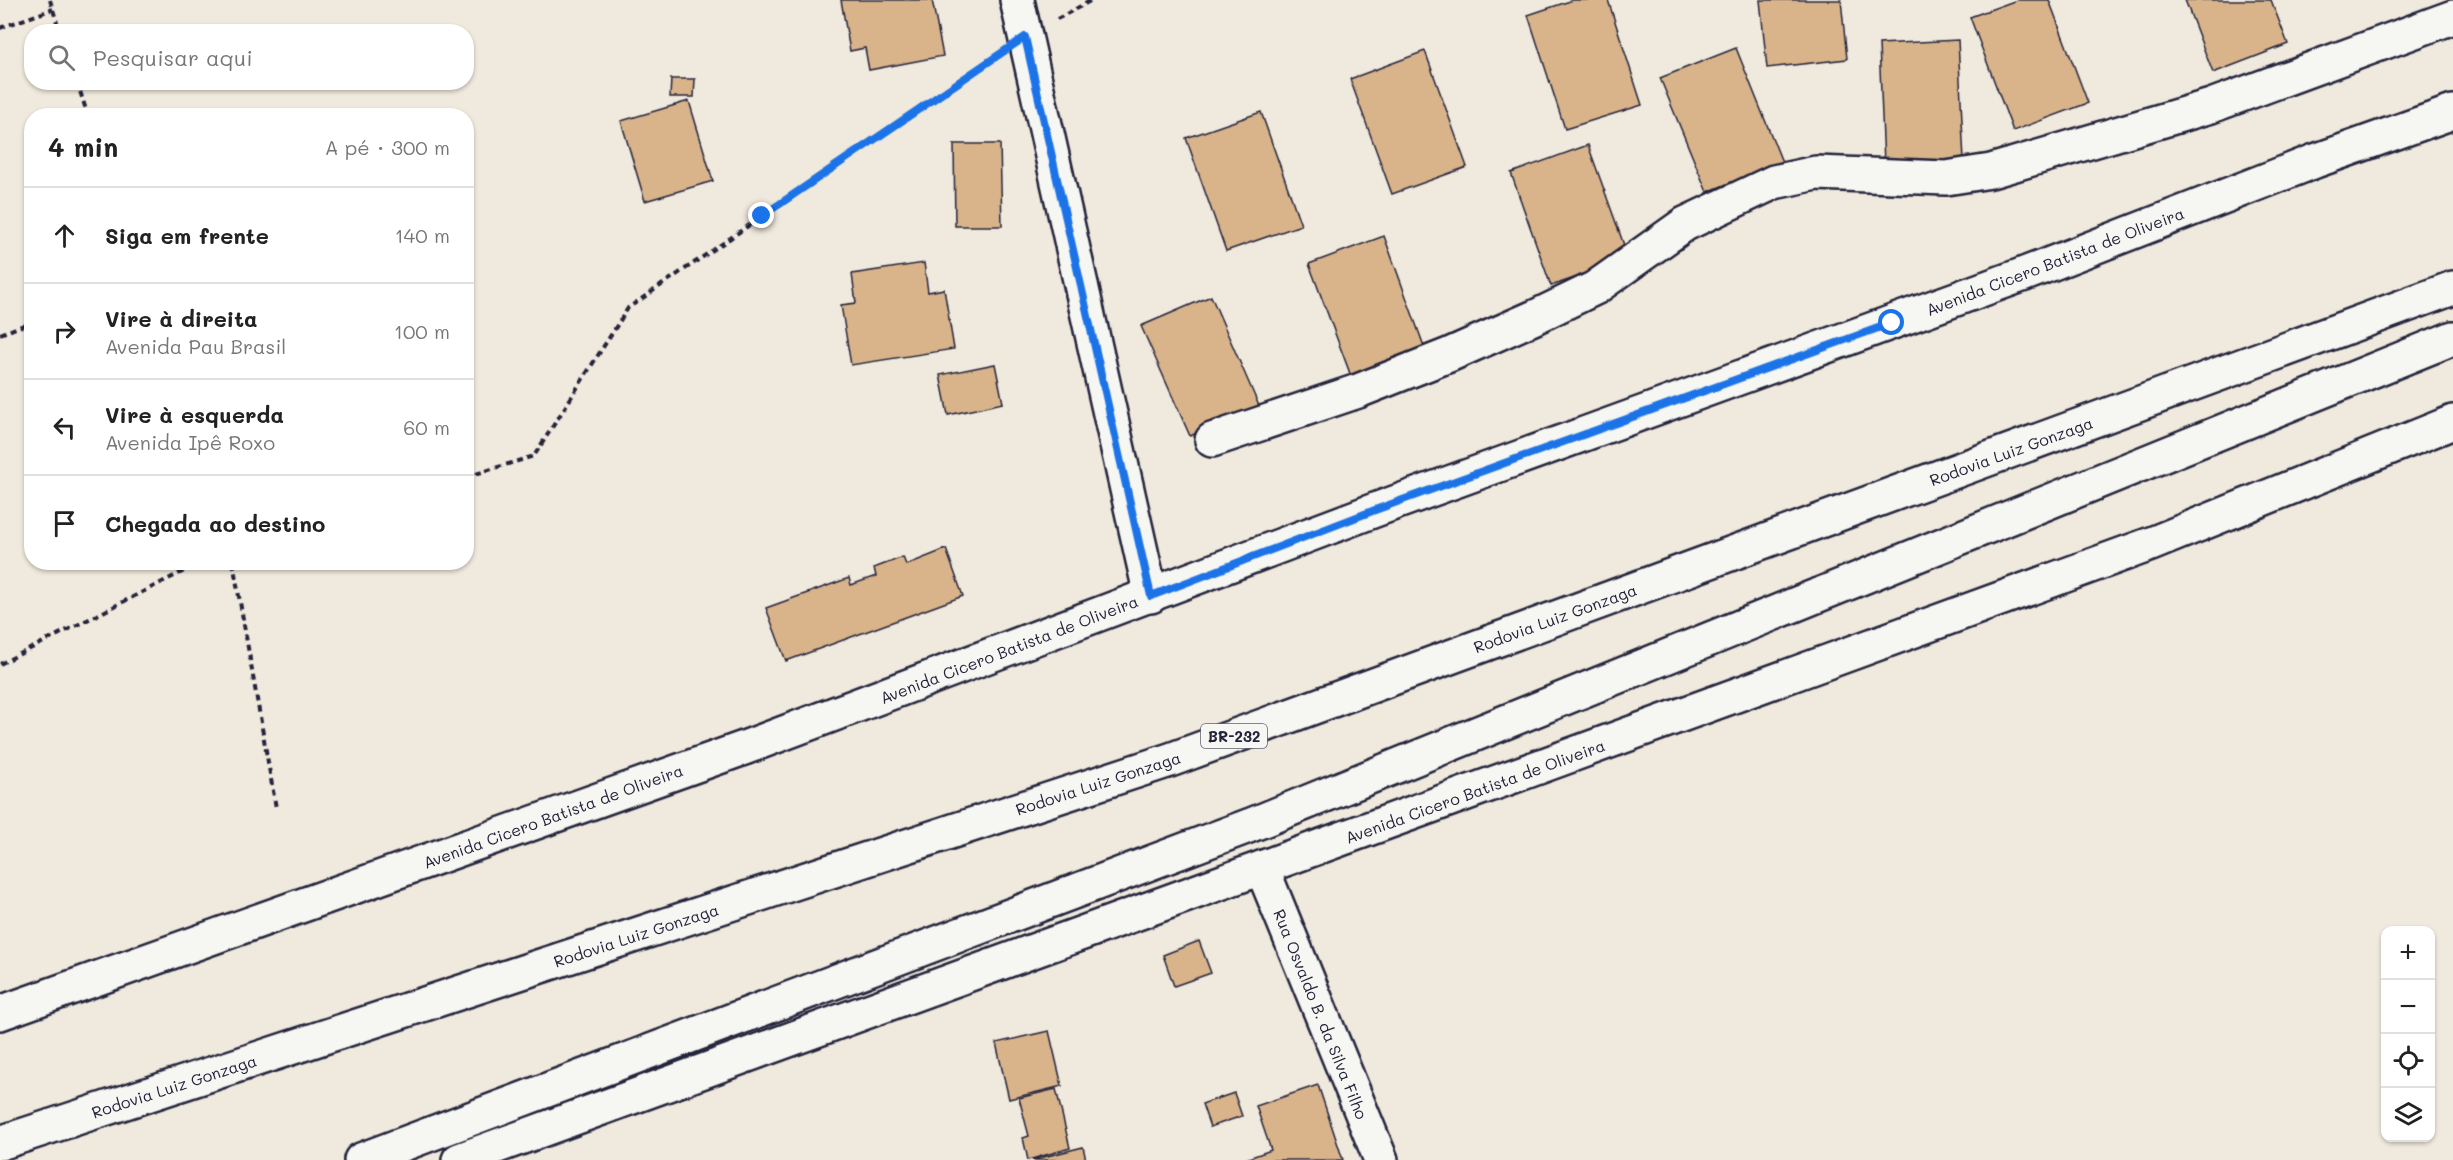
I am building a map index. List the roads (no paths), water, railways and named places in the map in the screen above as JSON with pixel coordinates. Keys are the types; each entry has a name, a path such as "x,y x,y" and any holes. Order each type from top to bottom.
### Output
{"main road":[{"path":"1017,0 1151,596"},
{"path":"1212,440 1358,391 1449,355 1535,317 1595,288 1685,224 1774,182 1816,173 1946,177 1991,171 2211,106 2453,17"},
{"name":"Avenida Cicero Batista de Oliveira","path":"0,1013 744,748 1375,510 2022,275 2315,161 2453,112"},
{"name":"Rodovia Luiz Gonzaga","path":"0,1143 1170,760 2453,288"},
{"path":"361,1160 1251,825 2453,338"},
{"name":"Avenida Cicero Batista de Oliveira","path":"459,1160 2151,544 2453,422"},
{"name":"Rua Osvaldo B. da Silva Filho","path":"1262,868 1381,1160"}]}
